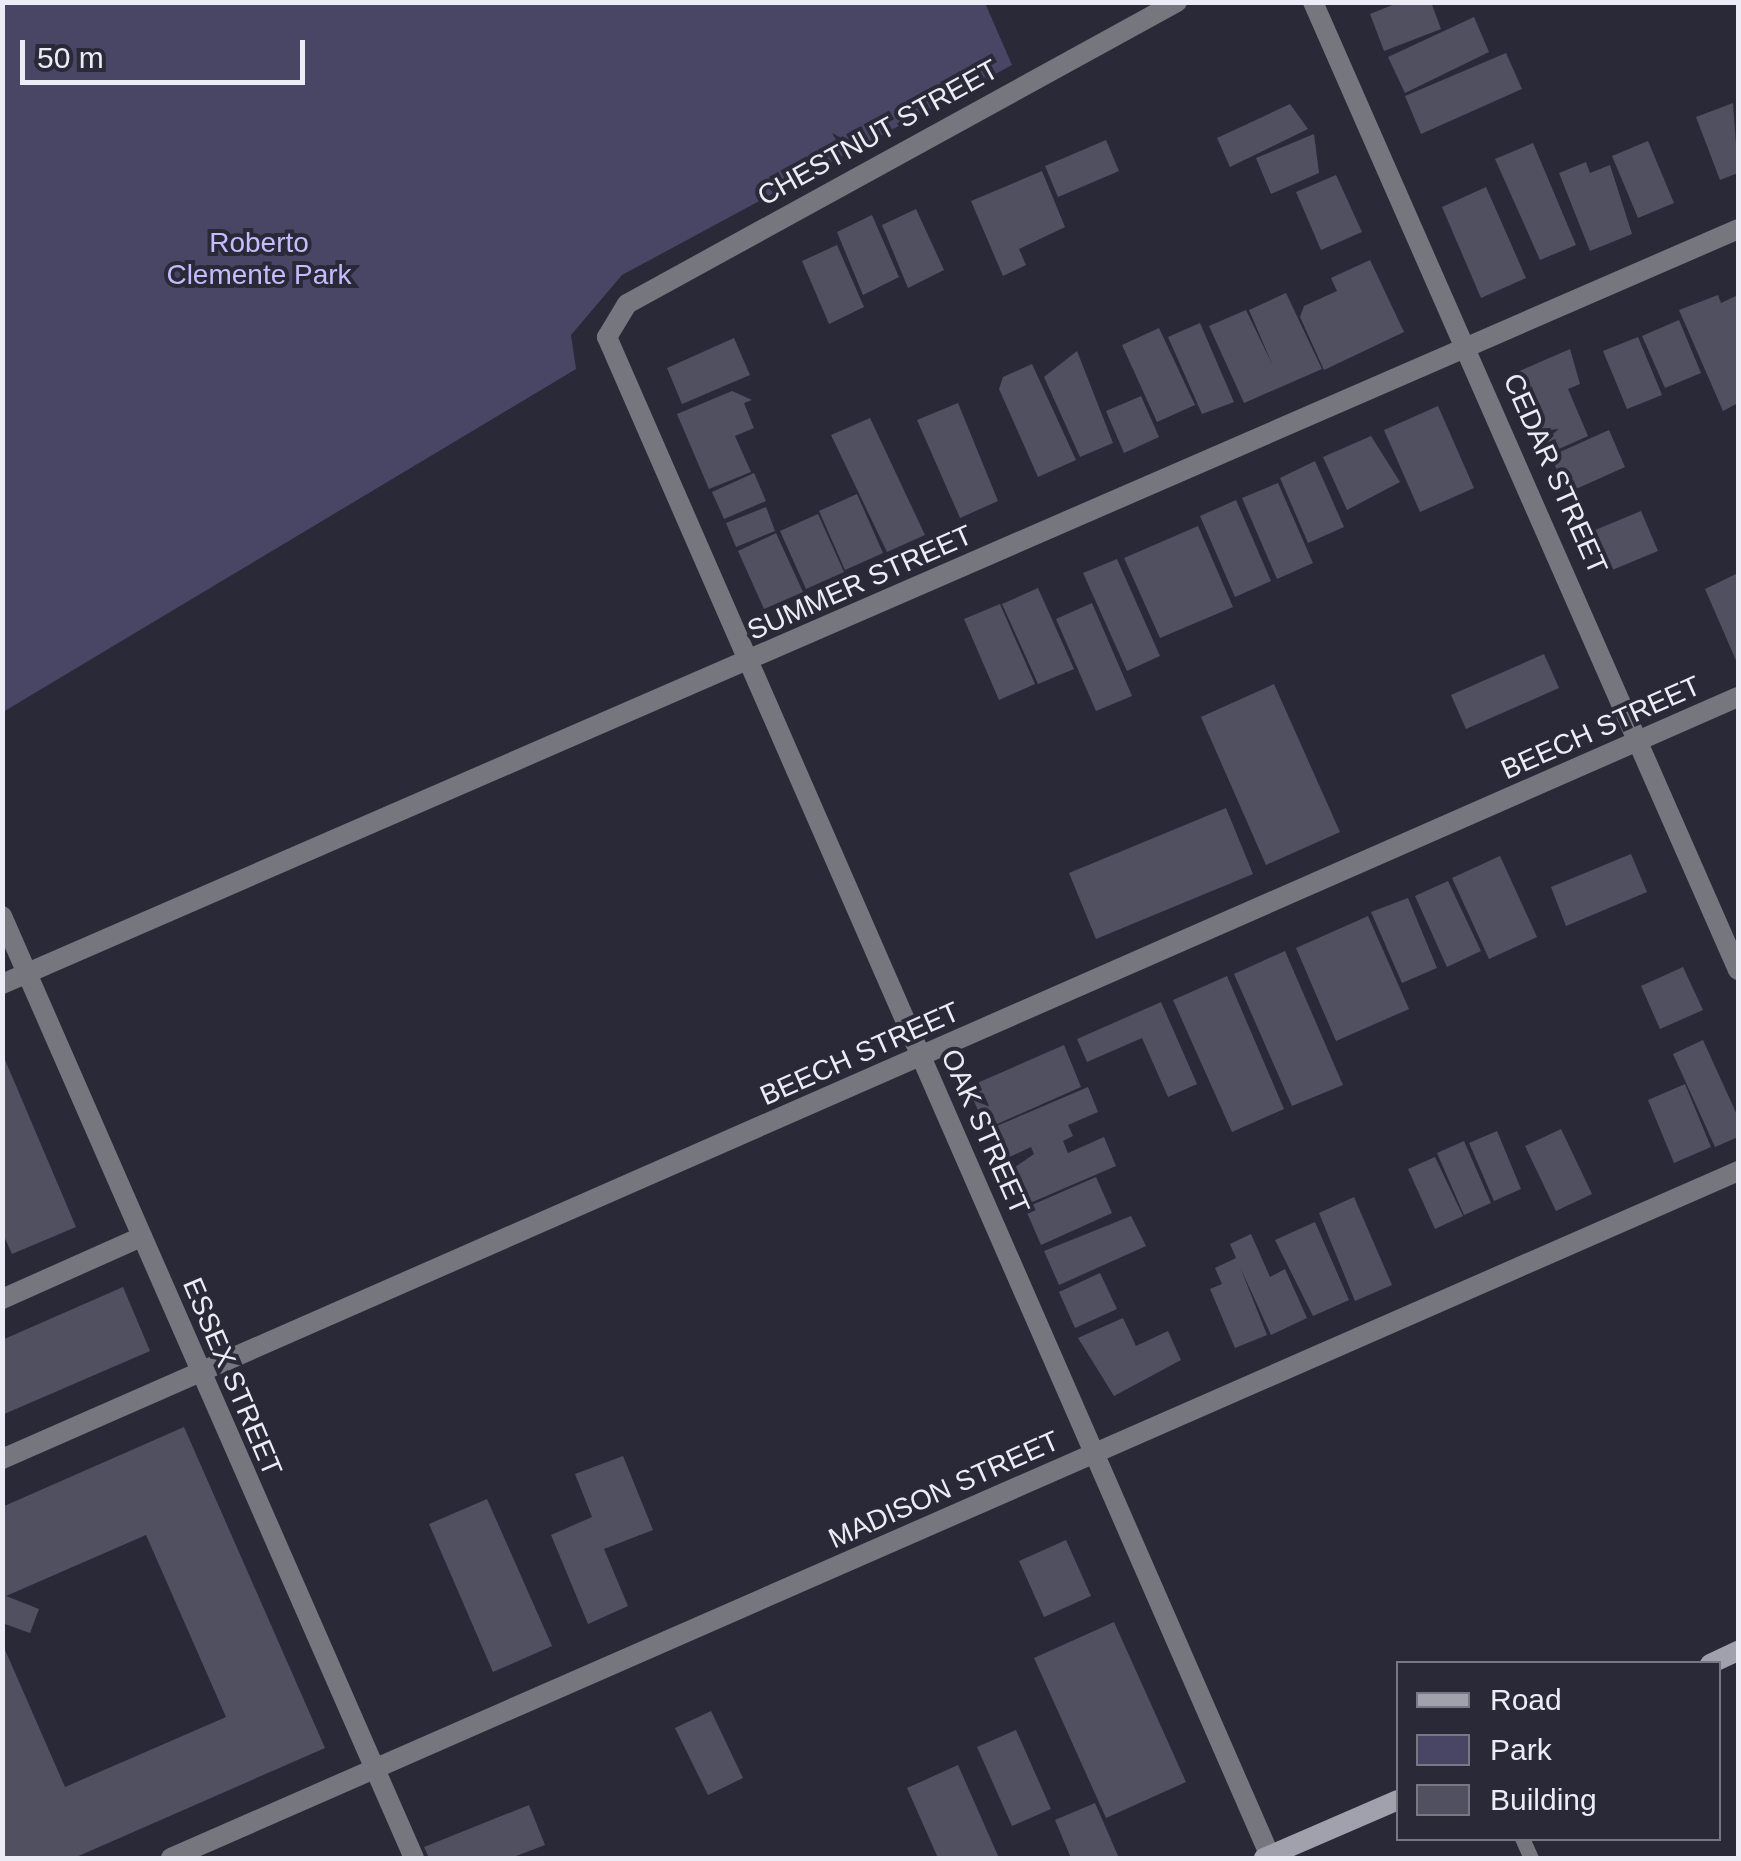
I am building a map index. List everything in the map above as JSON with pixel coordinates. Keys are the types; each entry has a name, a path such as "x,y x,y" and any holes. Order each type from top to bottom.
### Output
{"main road":[{"path":"1267,1857 1396,1801"}],"street":[{"name":"CHESTNUT STREET","path":"610,321 1177,2"},
{"name":"CEDAR STREET","path":"1313,2 1468,346 1738,970"},
{"name":"SUMMER STREET","path":"2,984 1738,228"},
{"name":"OAK STREET","path":"610,321 611,351 1095,1453 1267,1857"},
{"name":"BEECH STREET","path":"2,1459 1738,698"},
{"name":"ESSEX STREET","path":"2,916 414,1858"},
{"name":"MADISON STREET","path":"171,1858 1738,1171"},
{"path":"2,1299 141,1236"}],"green space":[{"name":"Roberto Clemente Park","path":"2,3 985,3 1012,65 622,275 571,335 576,369 3,712"}],"building":[{"path":"1400,2 1431,2 1441,29 1384,51 1370,14"},
{"path":"1474,17 1489,52 1405,93 1388,57"},
{"path":"1506,53 1522,89 1421,134 1405,96"},
{"path":"1733,103 1738,173 1720,180 1696,117"},
{"path":"1290,104 1308,129 1230,167 1217,138"},
{"path":"1314,134 1319,173 1271,194 1256,158"},
{"path":"1106,140 1119,171 1058,197 1045,166"},
{"path":"1648,141 1674,203 1638,218 1612,156"},
{"path":"1533,143 1576,245 1540,260 1495,159"},
{"path":"1586,162 1590,173 1610,165 1632,234 1590,251 1559,173"},
{"path":"1042,171 1065,227 1019,249 1026,265 1003,276 971,201"},
{"path":"1336,175 1362,232 1321,250 1296,192"},
{"path":"1486,187 1526,278 1481,298 1442,207"},
{"path":"916,209 944,270 908,288 882,225"},
{"path":"872,215 899,277 863,295 837,232"},
{"path":"837,245 864,307 829,324 802,261"},
{"path":"1370,260 1404,332 1324,370 1300,317 1304,306 1337,291 1331,278"},
{"path":"1286,293 1322,369 1244,403 1209,326 1246,310 1273,366 1249,310"},
{"path":"1718,295 1721,303 1738,295 1738,403 1723,411 1679,310"},
{"path":"1679,320 1701,373 1665,388 1642,336"},
{"path":"1200,323 1234,402 1202,414 1168,337"},
{"path":"1159,328 1195,405 1157,422 1122,345"},
{"path":"1638,337 1662,395 1627,409 1603,351"},
{"path":"734,338 750,375 682,404 667,368"},
{"path":"1570,349 1580,384 1568,389 1588,436 1550,453 1515,373"},
{"path":"1077,351 1113,443 1080,457 1044,377"},
{"path":"1032,364 1076,460 1038,477 999,389 1003,377"},
{"path":"732,391 752,400 744,403 754,428 735,436 751,472 709,489 677,414"},
{"path":"1141,396 1159,437 1124,453 1106,411"},
{"path":"958,403 998,501 960,518 917,420"},
{"path":"1438,406 1474,488 1420,512 1384,430"},
{"path":"870,418 925,535 887,552 831,435"},
{"path":"1609,430 1625,467 1567,493 1551,456"},
{"path":"1371,436 1400,482 1347,510 1323,457"},
{"path":"1315,461 1344,527 1308,543 1280,478"},
{"path":"754,473 766,501 724,519 712,492"},
{"path":"1278,483 1313,563 1277,579 1242,498"},
{"path":"857,494 883,553 845,570 819,511"},
{"path":"1236,500 1271,581 1235,597 1200,516"},
{"path":"766,507 775,531 736,547 726,523"},
{"path":"1641,511 1658,551 1605,573 1588,533"},
{"path":"818,514 844,572 806,589 780,531"},
{"path":"1198,526 1233,607 1160,638 1124,558"},
{"path":"776,533 803,592 764,609 738,551"},
{"path":"1117,559 1160,656 1127,671 1083,573"},
{"path":"1738,573 1738,665 1705,589"},
{"path":"1038,588 1074,669 1038,684 1002,604"},
{"path":"1092,603 1132,696 1096,711 1056,619"},
{"path":"1000,604 1035,684 999,700 964,619"},
{"path":"1544,654 1559,688 1466,729 1451,695"},
{"path":"1274,684 1340,832 1266,865 1201,717"},
{"path":"1226,808 1253,874 1096,939 1069,873"},
{"path":"1631,854 1647,892 1566,926 1551,887"},
{"path":"1500,856 1537,937 1489,959 1452,878"},
{"path":"1448,881 1481,951 1447,967 1415,896"},
{"path":"1408,898 1437,968 1402,983 1371,912"},
{"path":"1368,916 1409,1009 1336,1041 1296,948"},
{"path":"1285,951 1343,1085 1292,1106 1234,974"},
{"path":"1683,967 1703,1010 1660,1029 1641,986"},
{"path":"1227,976 1284,1109 1232,1132 1173,1000"},
{"path":"1161,1002 1197,1084 1168,1097 1142,1038 1087,1062 1077,1039"},
{"path":"1703,1040 1738,1117 1738,1137 1715,1147 1673,1054"},
{"path":"1064,1045 1081,1087 986,1129 968,1087"},
{"path":"3,1055 76,1227 12,1254 2,1232"},
{"path":"1685,1084 1711,1147 1674,1163 1648,1100"},
{"path":"1088,1087 1098,1112 1068,1125 1073,1136 1063,1141 1068,1153 1104,1137 1116,1166 1023,1206 1008,1172 1034,1154 1031,1147 1005,1159 992,1128"},
{"path":"1561,1129 1592,1194 1556,1211 1525,1146"},
{"path":"1497,1131 1521,1189 1494,1201 1469,1143"},
{"path":"1464,1141 1491,1203 1464,1215 1437,1153"},
{"path":"1435,1157 1463,1216 1435,1229 1408,1169"},
{"path":"1096,1177 1112,1213 1041,1245 1025,1208"},
{"path":"1354,1197 1392,1285 1355,1301 1319,1213"},
{"path":"1131,1216 1146,1246 1059,1285 1044,1251"},
{"path":"1315,1222 1349,1300 1313,1316 1275,1240"},
{"path":"1251,1234 1270,1277 1285,1269 1307,1318 1271,1335 1240,1267 1267,1335 1235,1348 1210,1289 1222,1284 1215,1268 1236,1258 1230,1244"},
{"path":"1100,1273 1117,1309 1075,1328 1059,1292"},
{"path":"123,1287 150,1351 2,1415 2,1340"},
{"path":"1123,1318 1136,1346 1168,1331 1181,1360 1114,1396 1078,1338"},
{"path":"184,1427 325,1748 74,1858 2,1858 2,1643 65,1787 226,1717 146,1535 6,1596 39,1609 30,1633 2,1623 2,1507"},
{"path":"623,1456 653,1530 604,1549 628,1606 588,1624 551,1535 592,1517 575,1474"},
{"path":"487,1499 552,1646 493,1672 429,1524"},
{"path":"1066,1540 1091,1596 1044,1617 1019,1561"},
{"path":"1114,1622 1186,1782 1106,1818 1034,1658"},
{"path":"711,1711 743,1778 708,1795 675,1728"},
{"path":"1016,1730 1051,1809 1012,1826 977,1747"},
{"path":"958,1765 999,1858 938,1858 907,1788"},
{"path":"1095,1803 1119,1858 1071,1858 1055,1820"},
{"path":"529,1805 545,1845 511,1858 429,1858 424,1847"}]}
